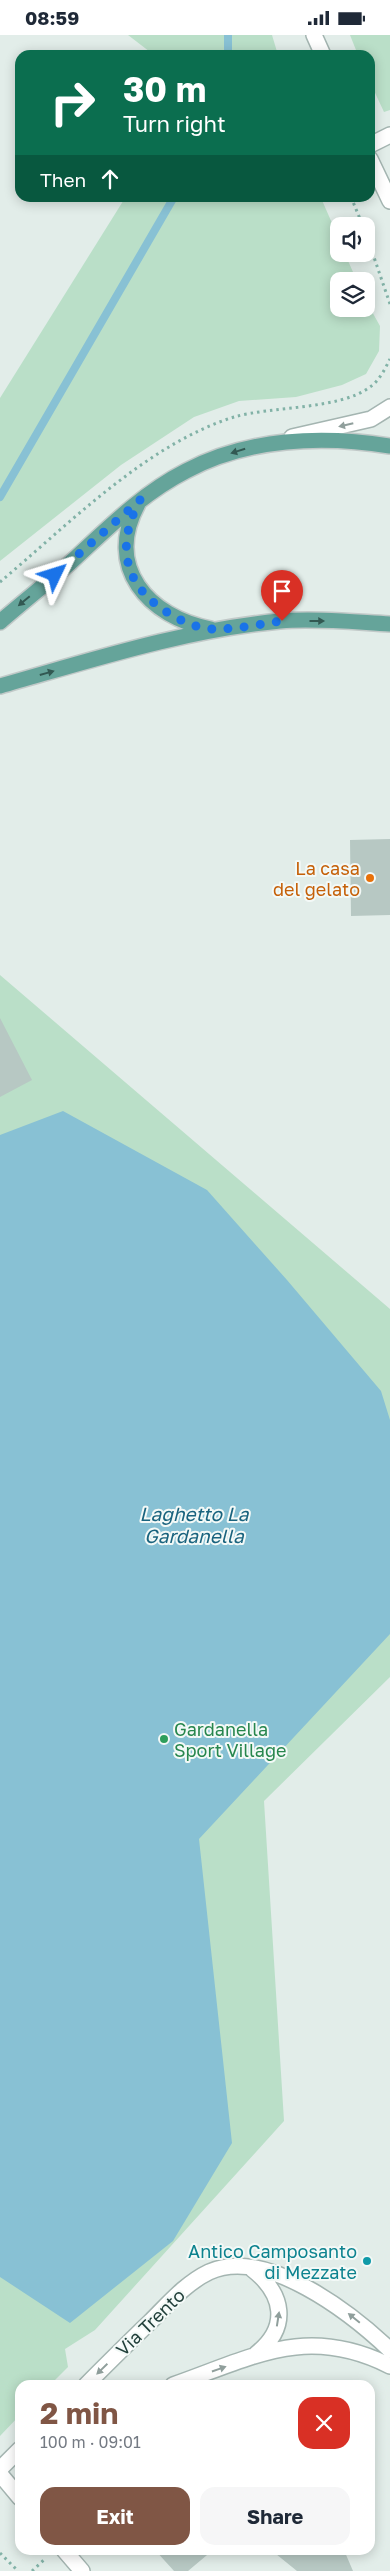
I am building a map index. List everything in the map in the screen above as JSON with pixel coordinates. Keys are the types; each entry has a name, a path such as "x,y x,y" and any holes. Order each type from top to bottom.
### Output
{"main road":[{"path":"0,622 140,500 186,470 213,459 260,445 336,439 390,446"},
{"path":"140,500 132,516 126,549 128,569 137,585 147,599 181,621 216,629"},
{"path":"0,686 151,643 216,629 282,621 390,624"}],"street":[{"path":"314,35 321,50"},
{"path":"375,142 390,135"},
{"path":"375,170 390,201"},
{"path":"260,445 371,419 390,407"},
{"name":"Via Trento","path":"91,2380 193,2283 210,2272 222,2269 251,2269 285,2278 326,2298 362,2324 390,2350"},
{"path":"251,2269 271,2287 277,2298 279,2318 271,2338 251,2358"},
{"path":"187,2380 291,2345 312,2344 354,2351 390,2366"},
{"path":"0,2469 15,2454"},
{"path":"0,2474 15,2492"},
{"path":"68,2555 82,2571"}],"path":[{"path":"353,202 359,217"},
{"path":"375,260 390,304"},
{"path":"0,2553 18,2571"},
{"path":"32,2571 49,2555"}],"green space":[{"path":"128,35 272,35 276,50 148,50"},
{"path":"350,35 390,35 390,110 384,112 375,93 375,50 356,50"},
{"path":"122,202 323,202 330,218 330,262 349,262 353,272 330,272 330,317 375,317 380,326 379,351 366,374 342,385 296,397 239,401 194,417 121,465 0,561 0,398"},
{"name":"Laghetto La Gardanella","path":"0,975 390,1309 390,1677 264,1801 284,2121 95,2330 65,2349 68,2367 55,2380 15,2380 15,2420 0,2436"}],"water":[{"name":"Laghetto La Gardanella","path":"63,1111 207,1190 287,1280 381,1391 390,1420 390,1634 199,1839 232,2143 173,2241 70,2323 0,2277 0,1135"}],"building":[{"name":"La casa del gelato","path":"390,839 390,915 351,916 350,840"},
{"path":"0,1018 32,1080 0,1097"},
{"path":"160,2555 207,2555 188,2571 174,2571"},
{"path":"277,2555 346,2555 353,2571 297,2571"}],"waterway":[{"path":"228,35 228,50"},
{"path":"0,497 171,202"}],"place":[{"name":"La casa del gelato","path":"370,878"},
{"name":"Gardanella Sport Village","path":"164,1739"},
{"name":"Antico Camposanto di Mezzate","path":"367,2261"}],"route":[{"path":"55,575 140,500 128,529 126,549 128,569 147,599 181,621 216,629 282,621"}]}
